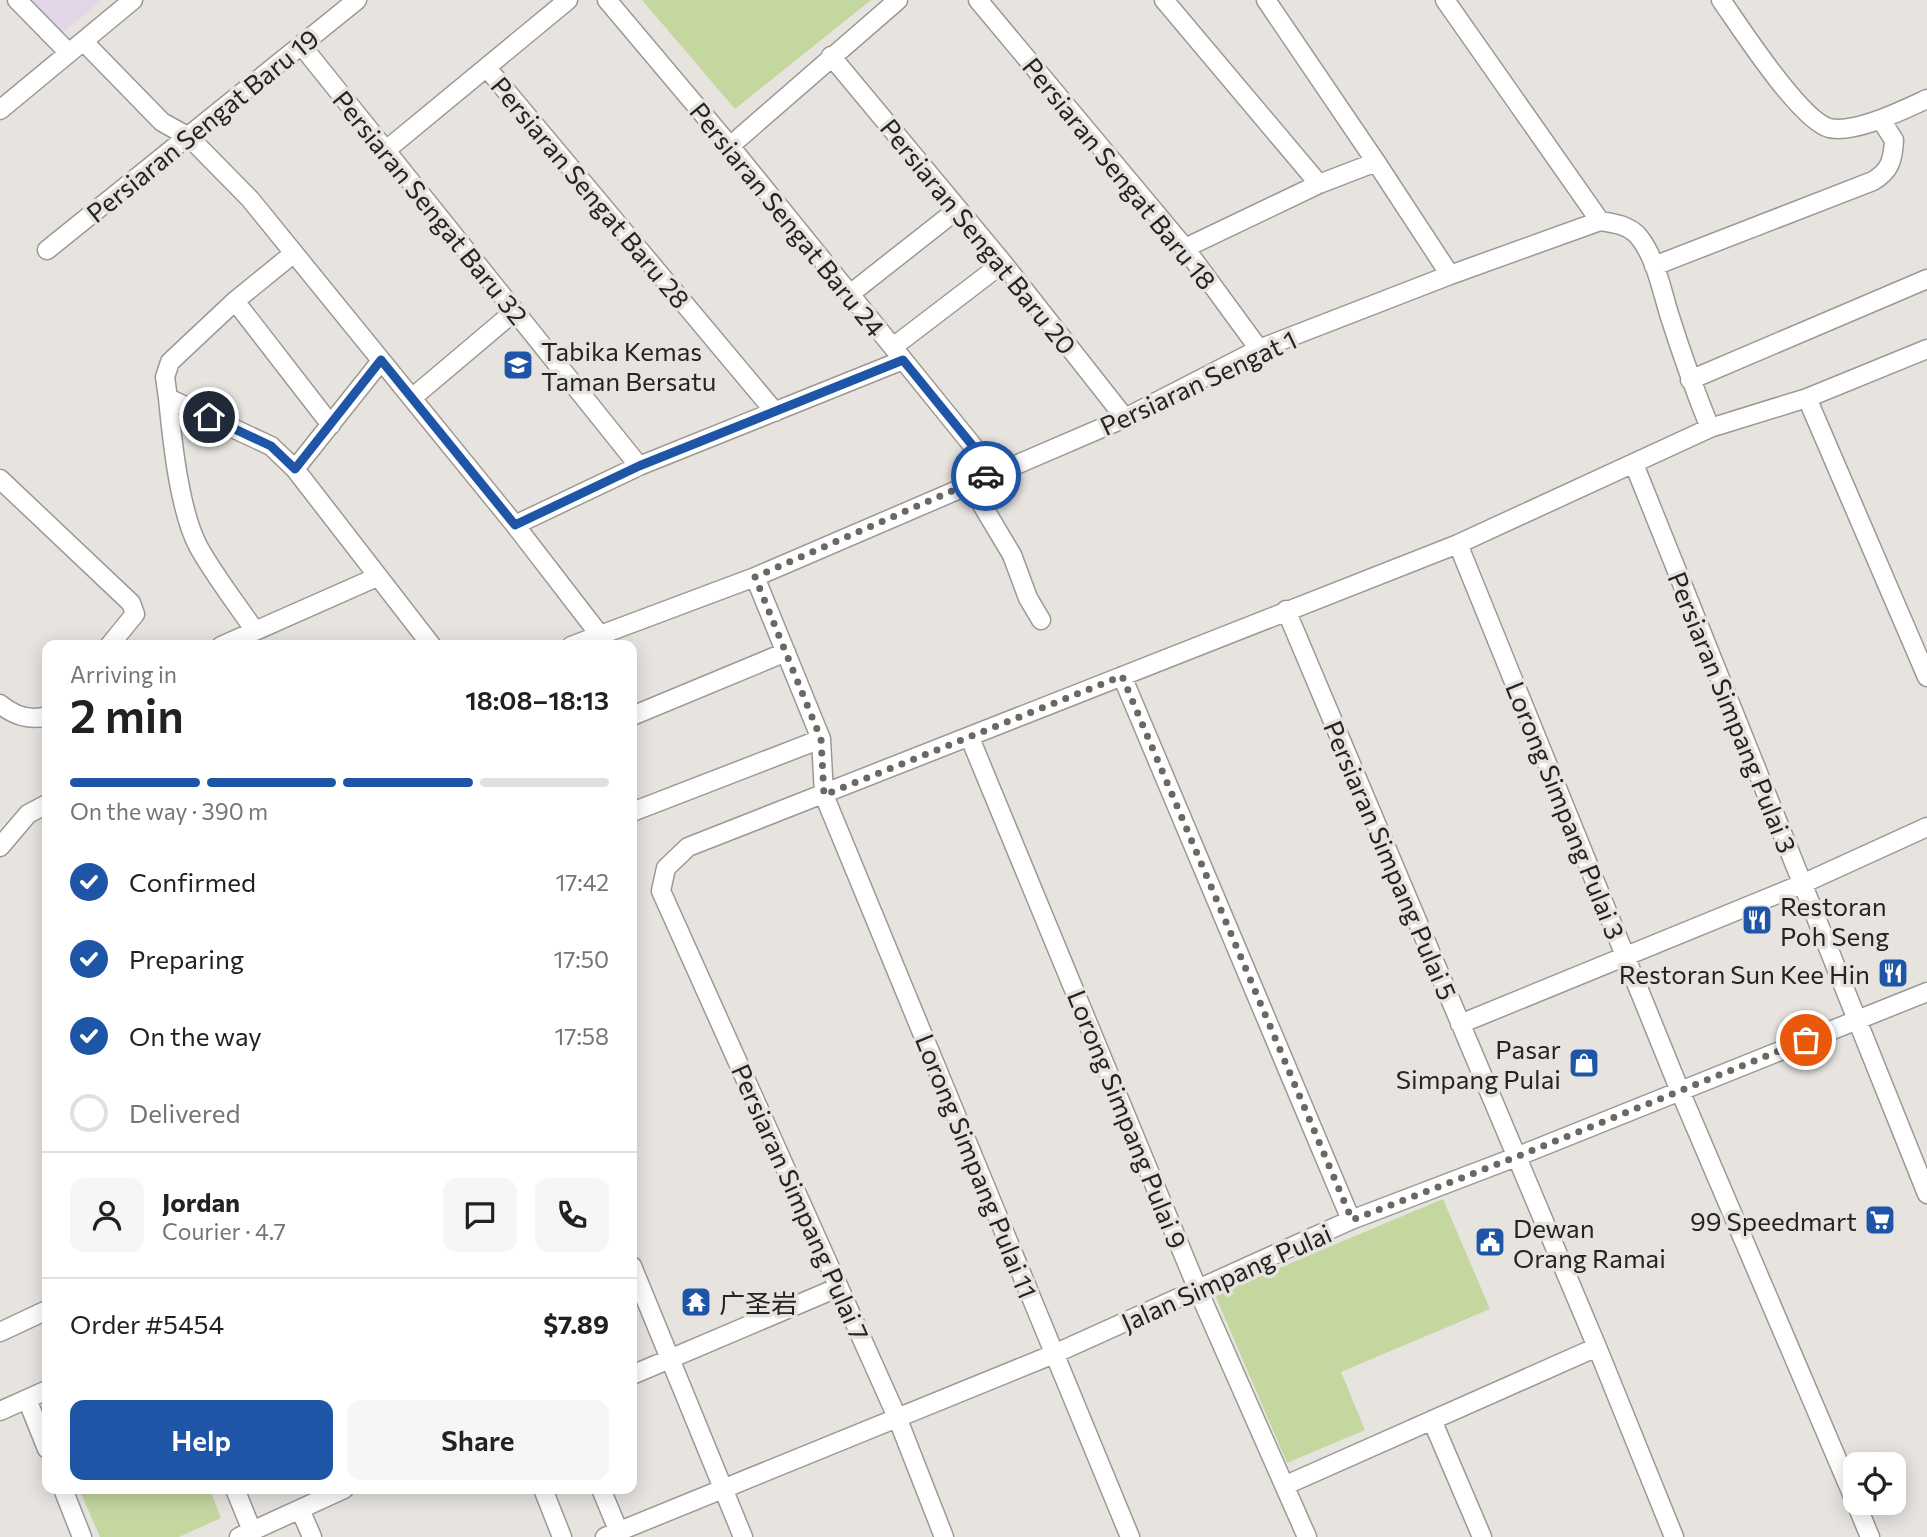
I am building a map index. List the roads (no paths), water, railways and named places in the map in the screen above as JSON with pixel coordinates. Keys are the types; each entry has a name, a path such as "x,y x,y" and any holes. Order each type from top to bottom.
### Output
{"street":[{"path":"17,0 69,53"},
{"path":"0,110 133,0"},
{"name":"Persiaran Sengat Baru 19","path":"47,250 356,0"},
{"path":"385,151 568,0"},
{"name":"Persiaran Sengat Baru 24","path":"607,0 730,146 994,472"},
{"path":"730,146 898,0"},
{"name":"Persiaran Sengat Baru 18","path":"978,0 1185,248 1259,349"},
{"path":"1164,0 1319,184"},
{"path":"1266,0 1450,275"},
{"path":"1445,0 1600,221 1628,228 1639,237 1654,266 1690,380 1710,428"},
{"path":"1721,0 1776,78 1818,123 1829,128 1840,128 1881,120 1927,99"},
{"path":"84,41 162,121 188,137 250,200 515,525 598,634"},
{"name":"Persiaran Sengat Baru 32","path":"302,46 639,466"},
{"name":"Persiaran Sengat Baru 20","path":"831,56 1003,263 1125,418"},
{"name":"Persiaran Sengat Baru 28","path":"487,68 775,412"},
{"path":"1654,266 1883,175 1890,167 1894,140 1881,120"},
{"path":"1185,248 1319,184 1376,162"},
{"path":"850,294 958,209"},
{"name":"Persiaran Sengat 1","path":"584,640 755,577 994,472 1125,418 1259,349 1450,275 1600,221"},
{"path":"255,631 198,545 187,516 172,438 165,377 170,362 235,301 294,253"},
{"path":"515,525 639,466 775,412 898,353 1003,263"},
{"path":"1690,380 1927,279"},
{"path":"235,301 331,425"},
{"path":"412,398 515,312"},
{"path":"824,795 1458,544 1710,428 1807,397 1927,349"},
{"path":"295,469 381,360"},
{"path":"1807,397 1927,677"},
{"path":"168,398 271,446 295,469 427,640"},
{"name":"Persiaran Simpang Pulai 3","path":"1634,464 1927,1194"},
{"path":"0,479 131,603 135,614 114,640"},
{"path":"969,483 1012,555 1028,598 1041,620"},
{"name":"Lorong Simpang Pulai 3","path":"1458,544 1680,1091 1843,1474"},
{"path":"235,640 377,577"},
{"name":"Lorong Simpang Pulai 11","path":"755,577 821,739 824,795 1130,1537"},
{"name":"Persiaran Simpang Pulai 5","path":"1286,610 1597,1347 1674,1537"},
{"path":"637,714 786,652"},
{"path":"1122,676 1352,1220"},
{"path":"6,709 37,719 42,718"},
{"name":"Lorong Simpang Pulai 9","path":"970,738 1198,1290 1307,1537"},
{"path":"637,810 821,739"},
{"name":"Persiaran Simpang Pulai 7","path":"824,795 688,847 666,868 661,891 898,1418 944,1537"},
{"path":"0,847 28,814 42,807"},
{"path":"1460,1024 1802,884 1927,827"},
{"name":"Jalan Simpang Pulai","path":"615,1535 1054,1354 1352,1220 1927,992"},
{"path":"637,1278 743,1537"},
{"path":"637,1374 839,1287"},
{"path":"0,1332 42,1312"},
{"path":"1286,1485 1597,1347"},
{"path":"0,1411 42,1392"},
{"path":"27,1399 42,1436"},
{"path":"1432,1420 1482,1537"},
{"path":"65,1494 82,1537"},
{"path":"236,1494 245,1534 300,1509 320,1494"},
{"path":"545,1494 562,1537"},
{"path":"603,1494 615,1535"},
{"path":"300,1509 312,1537"},
{"name":"Lorong Simpang Pulai 3","path":"1861,1515 1870,1537"}],"place":[{"name":"Tabika Kemas Taman Bersatu","path":"518,365"},
{"name":"Restoran Poh Seng","path":"1757,920"},
{"name":"Restoran Sun Kee Hin","path":"1893,973"},
{"name":"Pasar Simpang Pulai","path":"1584,1063"},
{"name":"99 Speedmart","path":"1880,1220"},
{"name":"Dewan Orang Ramai","path":"1490,1242"},
{"name":"广圣岩","path":"696,1302"}]}
